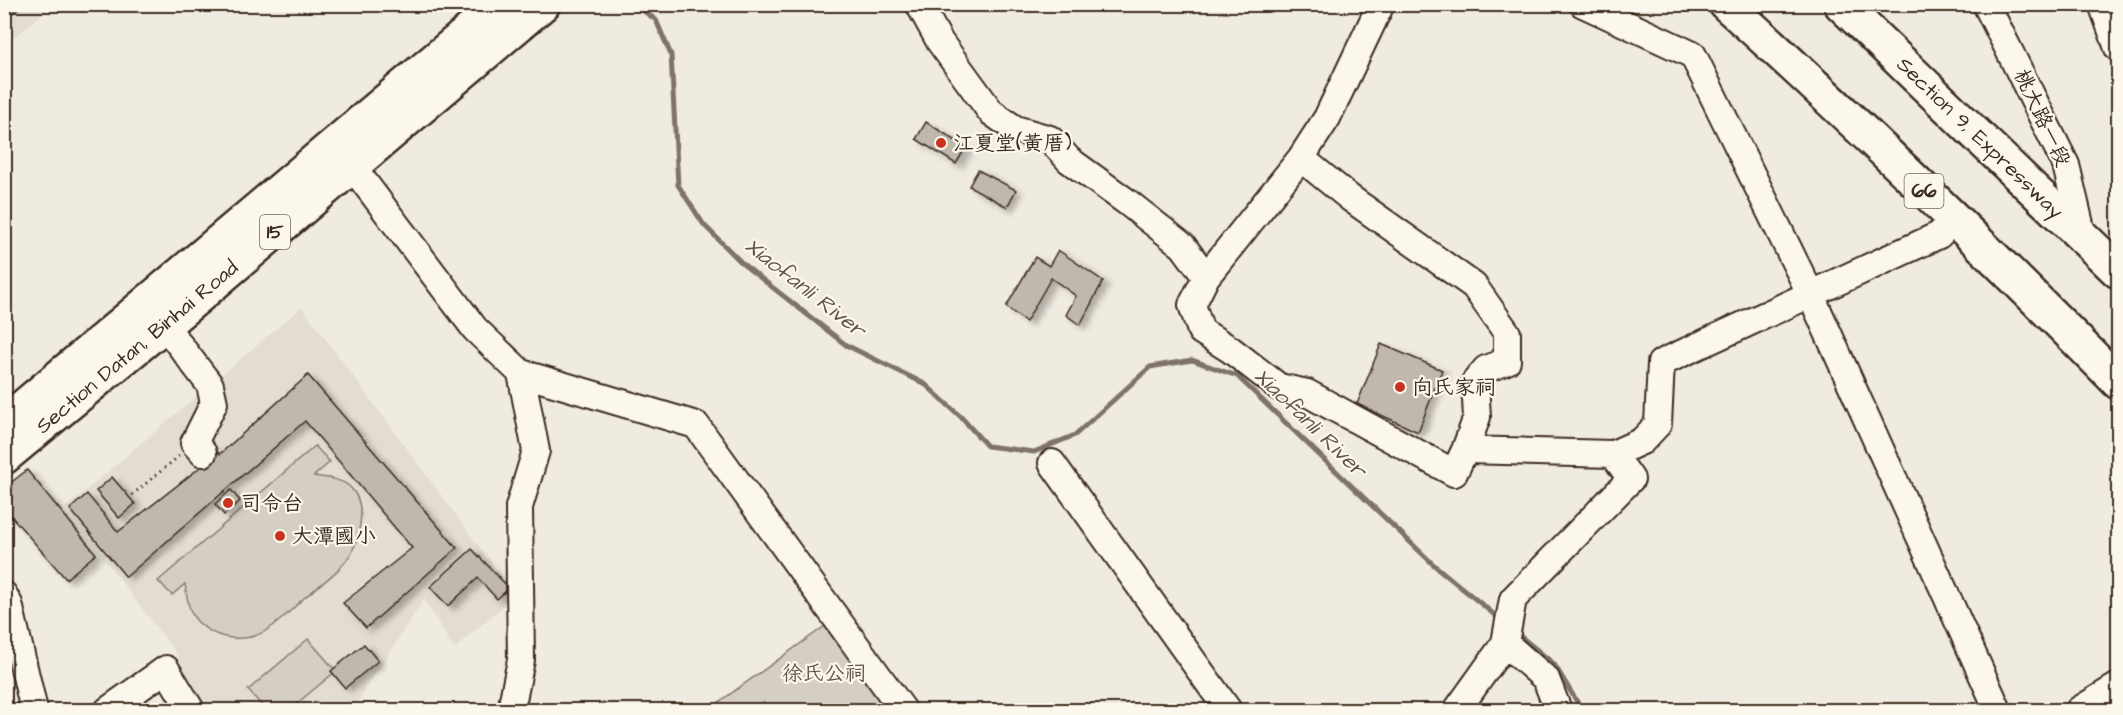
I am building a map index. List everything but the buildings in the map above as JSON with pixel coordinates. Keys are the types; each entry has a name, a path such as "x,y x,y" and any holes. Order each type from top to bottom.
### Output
{"main road":[{"name":"Section Datan, Binhai Road","path":"4,457 156,314 491,16 543,4"},
{"name":"66","path":"1726,4 2024,286 2118,382"},
{"name":"Section 9, Expressway","path":"1841,4 2118,271"},
{"name":"Section Datan, Binhai Road","path":"4,423 156,314 352,166 491,16"}],"street":[{"path":"919,4 940,42 991,112 1015,129 1050,139 1069,160 1128,202 1183,246 1206,277"},
{"path":"1301,158 1350,198 1474,286 1507,333 1507,361 1486,369 1476,382 1477,417 1454,472 1306,393 1279,387 1202,331 1192,305 1206,277 1301,158 1327,118 1381,4"},
{"path":"1583,4 1693,55 1810,293 1998,711"},
{"name":"桃大路一段","path":"1986,4 2066,165 2083,237"},
{"path":"2102,4 2118,48"},
{"path":"352,166 475,329 520,373 696,425 903,711"},
{"path":"1465,450 1613,454 1642,441 1658,424 1660,363 1939,235 1954,220"},
{"path":"156,314 210,385 214,403 199,448"},
{"path":"511,711 522,660 519,507 536,451 520,373"},
{"path":"1457,711 1505,643 1513,599 1631,479 1613,454"},
{"path":"1052,463 1228,711"},
{"path":"4,595 9,604 34,711"},
{"path":"1505,643 1546,679 1558,711"},
{"path":"108,711 166,669 191,711"},
{"path":"2079,711 2118,686"}],"path":[{"path":"132,495 199,448"}],"shaded area":[{"path":"5,4 53,4 53,5 5,45"},
{"name":"大潭國小","path":"302,307 515,595 454,649 424,599 358,701 345,710 207,710 185,674 176,653 65,508"}],"green space":[{"path":"315,446 330,462 314,476 345,483 355,494 359,503 360,524 355,545 341,567 331,577 270,628 243,638 214,633 198,622 192,614 185,584 172,595 158,581"},
{"name":"徐氏公祠","path":"832,621 896,710 708,710"},
{"path":"308,639 336,671 289,710 266,710 248,690"}],"waterway":[{"name":"Xiaofanli River","path":"4,18 21,4"},
{"name":"Xiaofanli River","path":"634,4 656,20 671,55 678,185 704,225 744,265 846,345 925,384 961,417 987,446 1034,452 1075,435 1150,367 1192,360 1237,376 1434,565 1502,621"},
{"name":"Xiaofanli River","path":"1514,631 1554,664 1582,710"}],"place":[{"name":"江夏堂(黃厝)","path":"941,143"},
{"name":"向氏家祠","path":"1400,387"},
{"name":"司令台","path":"228,503"},
{"name":"大潭國小","path":"280,536"}]}
